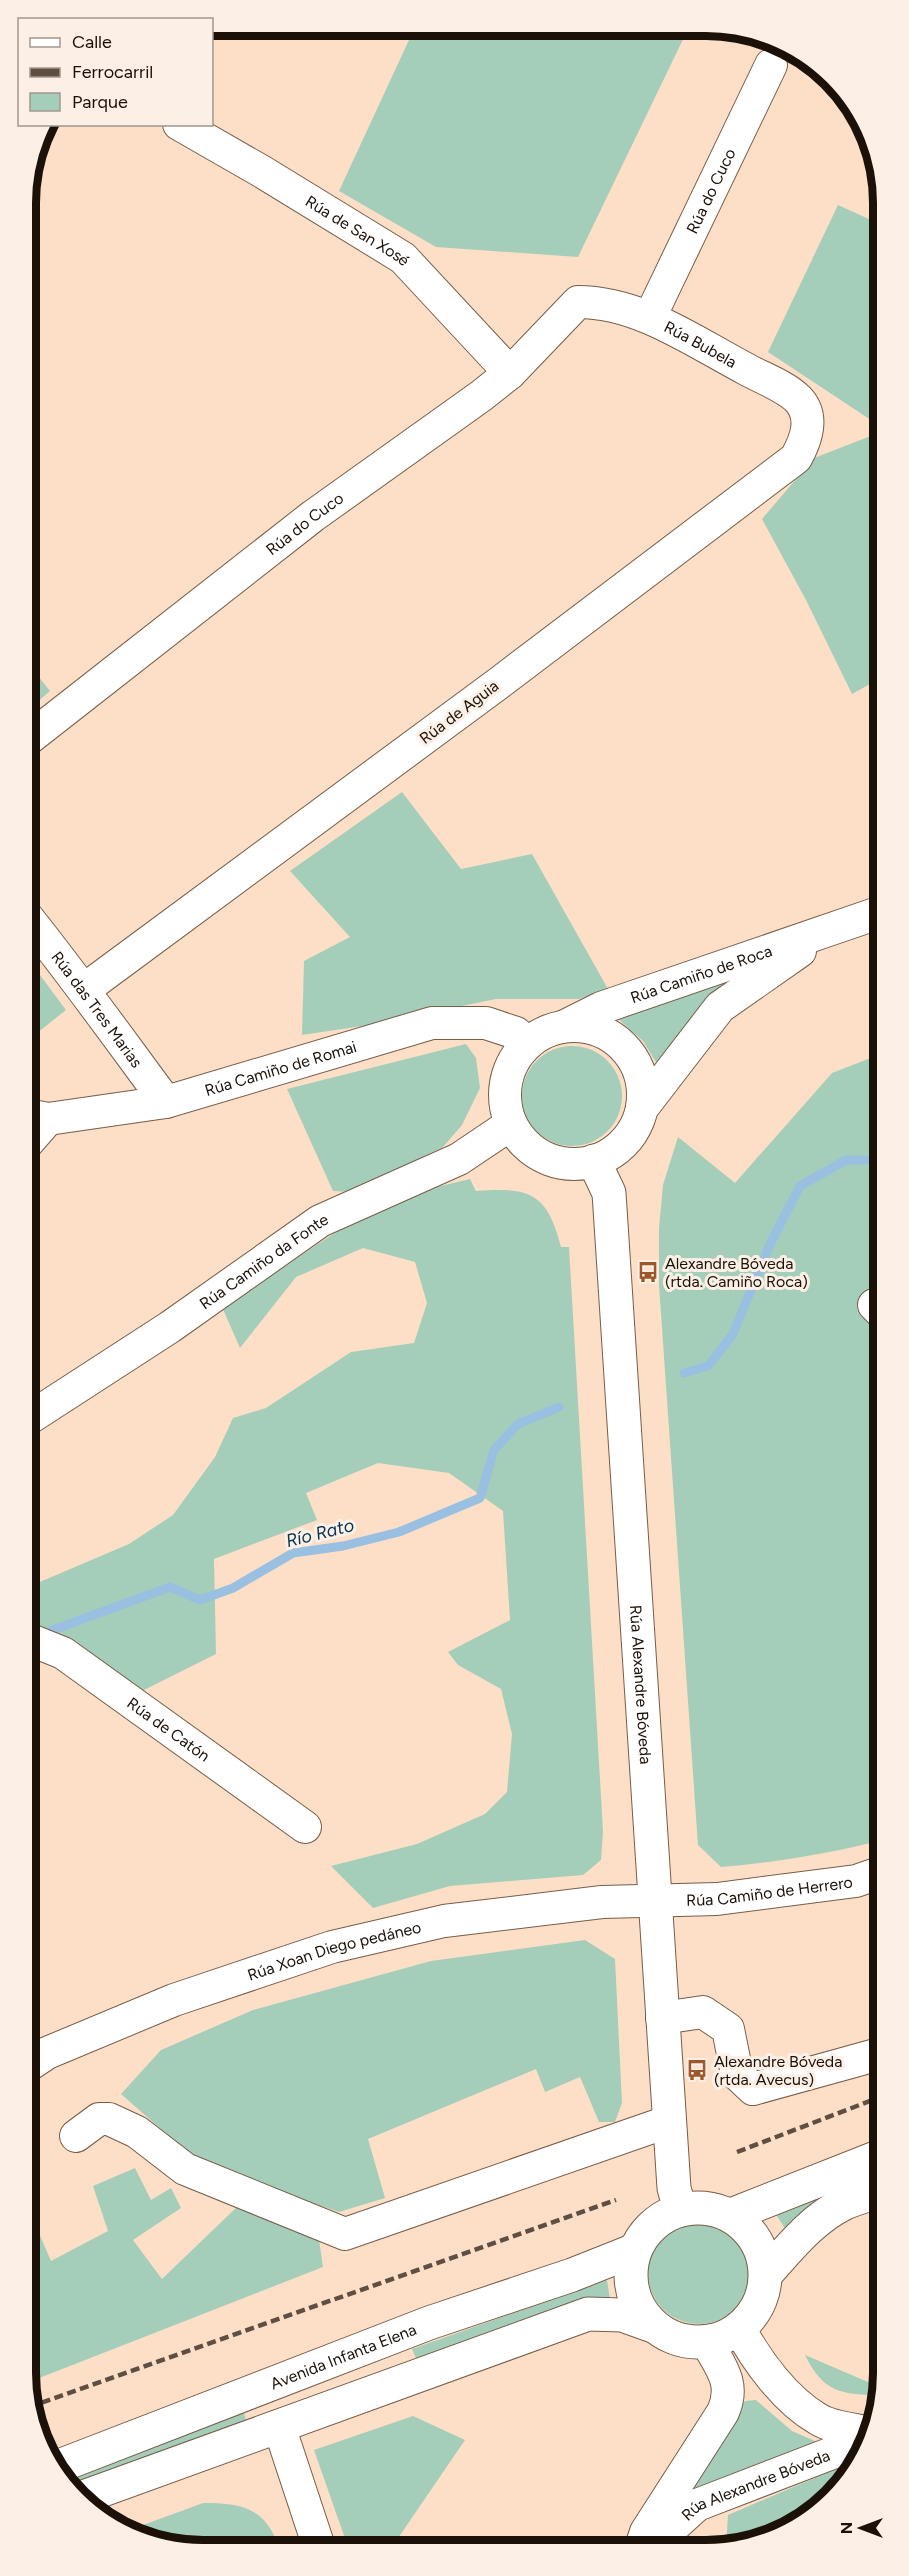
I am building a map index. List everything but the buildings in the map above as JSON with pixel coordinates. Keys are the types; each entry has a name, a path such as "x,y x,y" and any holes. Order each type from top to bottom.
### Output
{"street":[{"name":"Rúa do Cuco","path":"650,317 771,65"},
{"name":"Rúa de San Xosé","path":"182,126 403,258 510,373"},
{"name":"Rúa do Cuco","path":"36,733 313,516 510,373 578,302"},
{"name":"Rúa Bubela","path":"578,302 604,302 650,317 783,390 798,400 807,417"},
{"name":"Rúa de Aguia","path":"85,989 499,683 796,458 807,437 807,417"},
{"name":"Rúa Camiño de Roca","path":"565,1026 601,1008 873,915"},
{"name":"Rúa Camiño de Roca","path":"642,1107 720,1007 839,926"},
{"name":"Rúa das Tres Marias","path":"36,928 85,989 137,1066 166,1102"},
{"name":"Rúa Camiño de Romai","path":"38,1117 166,1102 432,1023 486,1023 516,1033 528,1043"},
{"path":"565,1026 586,1026 607,1034 624,1047 637,1065 643,1085 642,1107 633,1132 623,1145 594,1161 566,1164 539,1155 518,1136 511,1124 505,1095 507,1081 518,1054 528,1043 545,1032 565,1026"},
{"name":"Rúa Camiño da Fonte","path":"36,1414 170,1327 320,1221 459,1159 511,1124"},
{"name":"Rúa Alexandre Bóveda","path":"594,1161 609,1192 662,2018 674,2188 680,2210"},
{"name":"Rúa de Catón","path":"36,1642 63,1653 305,1827"},
{"name":"Rúa Camiño de Herrero","path":"655,1900 717,1899 856,1881 873,1875"},
{"name":"Rúa Xoan Diego pedáneo","path":"36,2060 47,2053 174,2000 332,1947 444,1921 602,1902 655,1900"},
{"path":"662,2018 703,2012 728,2029 737,2074 753,2089 873,2057"},
{"path":"76,2136 99,2119 109,2119 137,2132 185,2169 345,2234 670,2121"},
{"path":"731,2215 873,2159"},
{"path":"766,2274 823,2216 843,2204 873,2194"},
{"path":"89,2495 588,2314 622,2315 653,2325 672,2337 694,2343 718,2340 740,2328 758,2304 766,2274 762,2254 753,2236 731,2215 700,2207 680,2210 661,2218 645,2232 635,2250 631,2270 632,2291 640,2310 653,2325"},
{"name":"Avenida Infanta Elena","path":"63,2464 403,2333 572,2275 635,2250"},
{"name":"Rúa Alexandre Bóveda","path":"740,2328 750,2348 793,2401 819,2421 862,2431"},
{"name":"Rúa Alexandre Bóveda","path":"643,2540 646,2532 723,2412 730,2396 725,2375 705,2341"},
{"path":"279,2426 316,2540"},
{"name":"Rúa Alexandre Bóveda","path":"659,2540 697,2505 858,2443"}],"green space":[{"path":"411,36 685,36 578,257 436,247 339,191"},
{"path":"838,205 873,221 873,421 768,352"},
{"path":"873,435 873,682 852,694 806,600 762,519 814,458"},
{"path":"36,673 50,691 36,703"},
{"path":"402,792 461,869 532,854 608,989 579,999 496,999 369,1025 302,1035 304,961 350,937 290,871"},
{"path":"36,970 66,1010 36,1034"},
{"path":"741,970 659,1067 643,1041 615,1016"},
{"path":"466,1044 476,1058 480,1088 462,1125 443,1147 350,1192 333,1191 287,1089"},
{"path":"572,1046 591,1050 607,1061 618,1077 622,1096 618,1115 607,1131 591,1142 572,1146 553,1142 537,1131 526,1115 522,1096 526,1077 537,1061 553,1050"},
{"path":"873,1057 873,1842 802,1857 721,1867 698,1845 659,1285 659,1228 663,1185 678,1137 735,1183 832,1073"},
{"path":"470,1179 476,1191 522,1192 542,1204 556,1229 561,1247 569,1247 603,1831 601,1860 583,1875 450,1886 373,1908 331,1866 417,1844 485,1814 507,1792 512,1734 501,1689 458,1665 448,1652 510,1620 503,1511 449,1473 378,1463 306,1493 317,1520 214,1559 216,1654 140,1692 36,1628 36,1584 129,1544 173,1515 215,1457 233,1418 266,1408 351,1352 414,1343 427,1303 415,1262 363,1248 296,1277 240,1348 222,1307 344,1227 403,1195"},
{"path":"585,1940 615,1959 622,2103 615,2122 599,2122 580,2077 545,2092 536,2069 368,2139 385,2198 339,2212 203,2166 121,2094 161,2050 253,2010 431,1961"},
{"path":"135,2168 151,2200 171,2188 181,2208 133,2240 162,2279 239,2205 318,2233 323,2267 36,2379 36,2226 51,2261 108,2231 93,2186"},
{"path":"819,2192 822,2198 803,2211 786,2230 775,2213"},
{"path":"699,2222 719,2226 735,2237 746,2253 750,2273 746,2293 735,2309 719,2320 699,2324 679,2320 663,2309 652,2293 648,2273 652,2253 663,2237 679,2226"},
{"path":"607,2280 610,2299 418,2363 412,2349"},
{"path":"805,2355 873,2384 871,2395 855,2394 835,2389 826,2384"},
{"path":"756,2400 792,2431 824,2445 676,2509 738,2409 745,2401"},
{"path":"243,2410 247,2423 81,2486 73,2477"},
{"path":"413,2416 465,2440 397,2540 346,2540 314,2450"},
{"path":"846,2465 824,2491 808,2505 770,2527 726,2539 728,2515"},
{"path":"203,2503 229,2504 250,2510 259,2516 267,2523 276,2540 182,2539 139,2527"}],"waterway":[{"name":"Río Rato","path":"684,1373 708,1366 733,1334 770,1244 800,1186 846,1160 873,1160"},
{"name":"Río Rato","path":"50,1631 170,1587 200,1600 233,1588 293,1553 343,1546 399,1532 480,1498 494,1450 518,1424 559,1407"}],"railway":[{"path":"737,2152 873,2100"},
{"path":"39,2404 616,2200"}],"place":[{"name":"Alexandre Bóveda (rtda. Camiño Roca)","path":"648,1272"},
{"name":"Alexandre Bóveda (rtda. Avecus)","path":"697,2070"}]}
